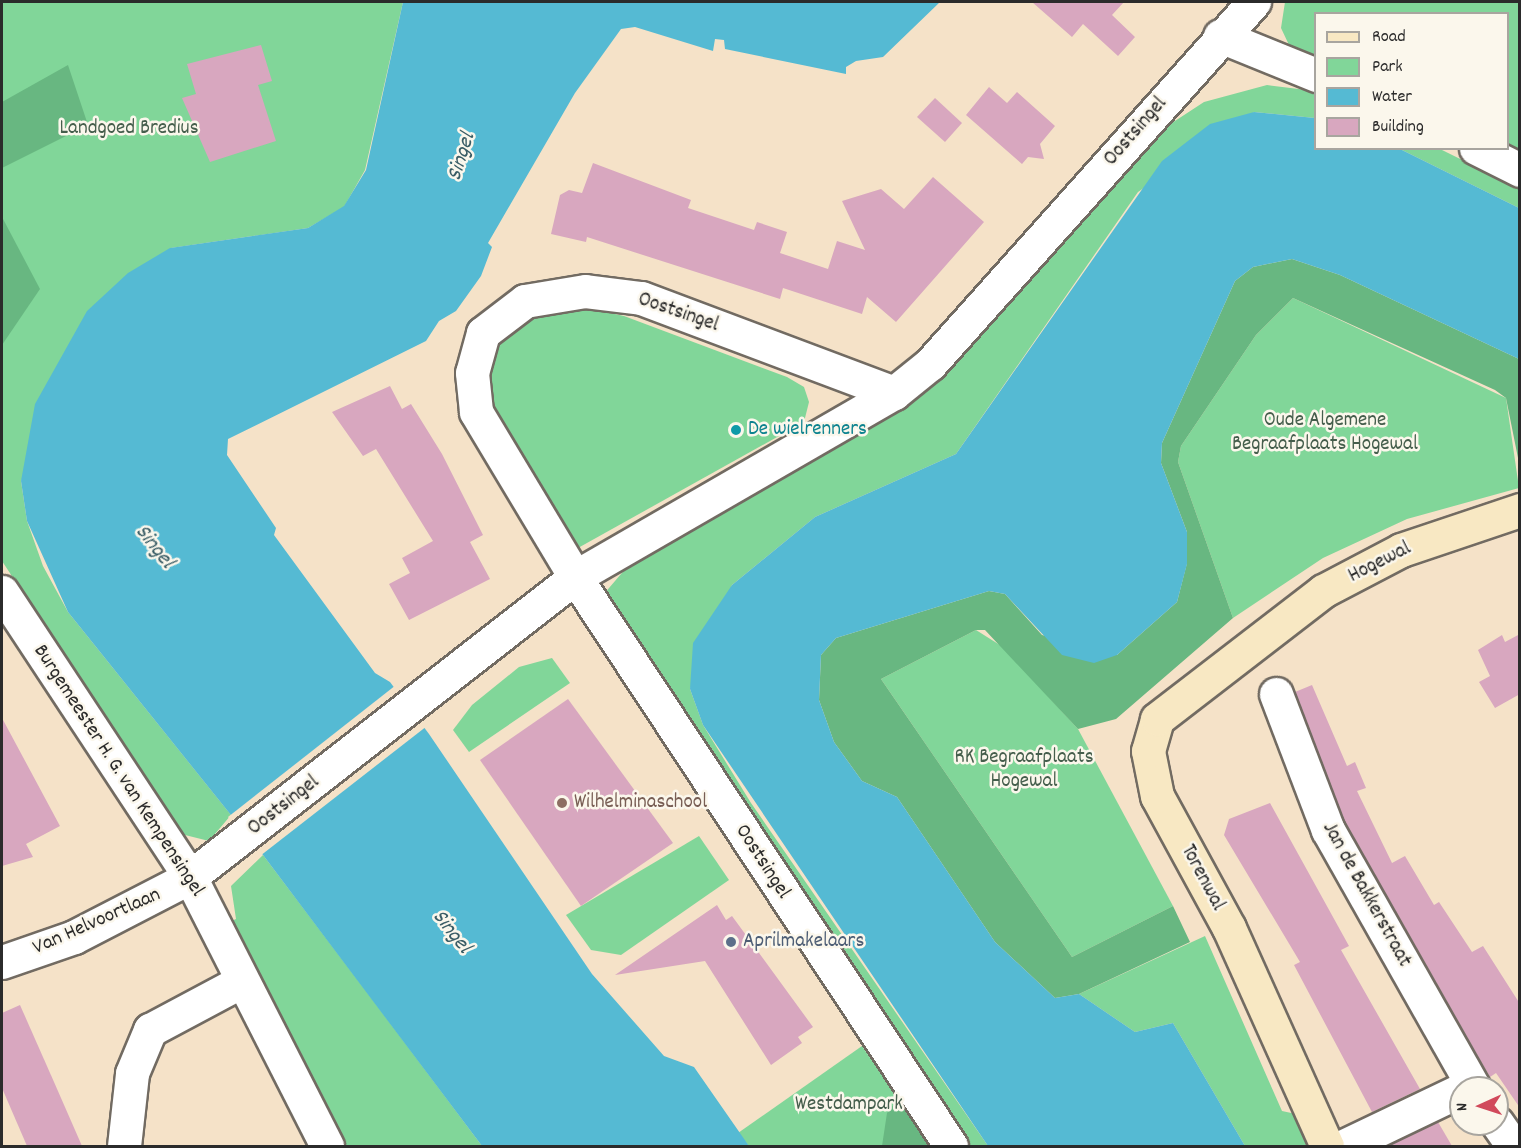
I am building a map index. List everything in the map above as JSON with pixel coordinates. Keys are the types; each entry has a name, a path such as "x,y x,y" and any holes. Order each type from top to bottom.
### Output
{"street":[{"name":"Oostsingel","path":"190,877 575,577 894,393 930,364 1220,36 1254,2"},
{"path":"1220,36 1314,74"},
{"path":"1480,150 1520,170"},
{"name":"Oostsingel","path":"894,393 641,298 585,291 525,301 483,333 472,373 476,412 575,577 951,1146"},
{"name":"Hogewal","path":"1255,642 1323,591 1401,550 1520,510"},
{"name":"Burgemeester H. G. van Kempensingel","path":"2,592 190,877 240,982 327,1146"},
{"name":"Torenwal","path":"1255,642 1157,719 1148,751 1157,796 1228,928 1327,1146"},
{"name":"Jan de Bakkerstraat","path":"1276,694 1328,830 1461,1076"},
{"name":"Van Helvoortlaan","path":"2,962 84,933 190,877"},
{"path":"124,1146 132,1073 150,1030 240,982"},
{"path":"1344,1146 1449,1097"}],"green space":[{"name":"Landgoed Bredius","path":"2,2 403,2 365,170 344,207 308,228 171,248 21,481 27,521 43,566 68,612 231,815 209,841 181,834 2,561"},
{"path":"1285,2 1519,2 1519,157 1509,149 1509,12 1314,12 1314,60 1289,45 1281,28"},
{"path":"68,65 88,125 2,168 2,102"},
{"path":"1267,85 1314,91 1314,118 1254,112 1138,192 956,454 815,517 732,585 690,689 703,725 751,803 988,1146 960,1146 603,595 627,567 901,409 1152,136 1204,102"},
{"path":"1402,150 1442,150 1519,188 1519,208"},
{"path":"2,217 40,289 2,345"},
{"path":"1292,259 1340,275 1519,359 1519,463 1506,398 1495,390 1293,298 1256,335 1181,446 1178,462 1233,618 1116,719 1078,729 985,630 976,630 881,679 1072,957 1173,906 1190,942 1079,994 1055,998 995,942 897,797 862,781 834,742 819,700 821,655 836,638 989,591 1005,594 1042,635 1117,655 1177,602 1187,563 1187,532 1161,463 1162,443 1235,281 1253,267"},
{"name":"Oude Algemene Begraafplaats Hogewal","path":"1293,298 1506,398 1519,488 1407,519 1323,558 1233,618 1178,462 1181,446 1256,335"},
{"path":"582,307 624,316 787,377 804,387 809,402 804,422 578,548 563,546 493,411 485,374 489,354 516,322 542,309"},
{"name":"RK Begraafplaats Hogewal","path":"976,630 1003,647 1078,729 1173,906 1072,957 881,679"},
{"path":"552,658 570,683 469,752 453,730 472,705 519,667"},
{"path":"699,836 729,880 621,955 591,950 566,915"},
{"path":"263,855 482,1146 344,1146 227,923 236,919 231,886"},
{"path":"1205,936 1282,1111 1296,1114 1307,1146 1245,1146 1173,1023 1135,1032 1079,994"},
{"name":"Westdampark","path":"862,1046 931,1146 749,1146 738,1133"},
{"path":"898,1099 931,1146 882,1146 887,1113"}],"water":[{"name":"Singel","path":"403,2 940,2 883,57 856,61 846,67 846,74 725,49 724,40 715,39 713,51 635,27 621,29 575,93 488,243 492,247 481,276 456,311 439,321 426,341 228,439 227,455 276,528 274,535 375,673 390,682 429,734 592,974 664,1056 694,1067 749,1146 482,1146 263,855 68,612 27,521 21,481 35,404 87,311 128,273 170,248 308,228 344,206 366,170"},
{"path":"1254,112 1314,118 1314,150 1402,150 1519,208 1519,359 1340,275 1292,259 1253,267 1235,281 1162,443 1161,463 1187,532 1187,564 1177,602 1117,655 1094,663 1062,655 1005,594 989,591 836,638 821,655 819,700 834,742 862,781 897,797 995,942 1055,998 1079,994 1135,1032 1173,1023 1245,1146 988,1146 703,725 690,689 693,643 732,585 815,517 956,454 1162,161 1210,124"}],"pier":[{"path":"396,685 427,726 260,856 228,817"}],"building":[{"path":"1032,2 1124,2 1112,15 1135,37 1118,56 1083,24 1072,37"},
{"path":"261,45 272,81 258,85 276,141 210,162 182,98 196,94 187,64"},
{"path":"989,87 1007,103 1017,92 1055,126 1040,144 1044,159 1028,157 1022,164 966,115"},
{"path":"935,98 962,123 945,142 917,117"},
{"path":"593,163 691,200 688,208 754,230 757,222 787,232 780,253 828,269 837,241 865,250 842,201 881,189 904,209 933,177 984,222 896,322 867,297 862,314 783,288 780,299 587,237 586,242 551,234 560,195 569,190 582,193"},
{"path":"390,386 402,409 411,404 442,454 483,535 470,542 490,579 409,620 389,584 410,573 402,558 433,541 376,449 363,456 332,412"},
{"path":"1520,634 1520,694 1495,708 1479,682 1490,676 1478,650 1502,635 1505,642"},
{"path":"1312,685 1347,766 1355,762 1366,788 1357,791 1392,863 1405,856 1434,905 1439,902 1472,952 1483,946 1520,1004 1520,1108 1509,1092 1509,1076 1498,1076 1496,1073 1489,1076 1345,822 1295,692"},
{"path":"568,699 673,843 581,906 480,760"},
{"path":"2,718 60,826 26,844 33,857 2,866"},
{"path":"1270,803 1349,946 1341,950 1420,1089 1372,1112 1294,965 1300,962 1224,835 1229,819"},
{"path":"717,905 726,920 732,916 813,1027 798,1037 802,1043 771,1065 705,961 615,975"},
{"path":"20,1005 82,1146 27,1146 2,1088 2,1013"},
{"path":"1438,1122 1452,1146 1390,1145"}],"place":[{"name":"De wielrenners","path":"736,430"},
{"name":"Wilhelminaschool","path":"562,803"},
{"name":"Aprilmakelaars","path":"731,942"}]}
